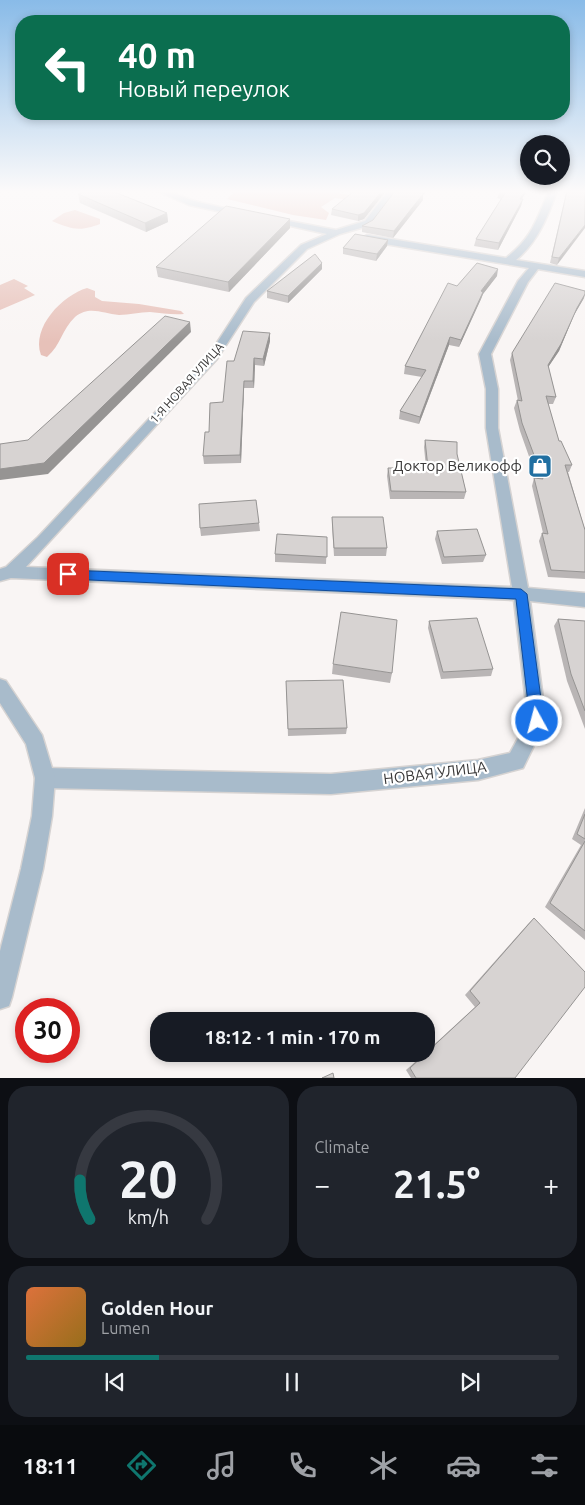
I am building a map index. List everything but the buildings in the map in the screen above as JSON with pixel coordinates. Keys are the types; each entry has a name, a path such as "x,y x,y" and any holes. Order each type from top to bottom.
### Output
{"street":[{"name":"1-Я НОВАЯ УЛИЦА","path":"6,573 43,541 213,357 250,300 304,247 317,241"},
{"path":"387,241 585,274"},
{"path":"508,261 528,241"},
{"name":"НОВАЯ УЛИЦА","path":"45,778 330,784 478,770 516,761 537,721 521,594 492,428 492,390 485,354 523,281 535,266"},
{"path":"6,573 521,594 585,600"},
{"path":"0,687 35,742 45,778 42,816 32,868 0,997"}],"shaded area":[{"path":"14,279 28,286 24,288 35,295 0,310 0,285"},
{"path":"87,288 95,291 95,297 102,301 139,304 181,311 184,314 150,312 119,315 86,311 75,317 47,357 41,355 39,344 41,334 51,314 68,297"}],"place":[{"name":"Доктор Великофф","path":"540,466"}],"route":[{"path":"68,574 521,594 537,721"}]}
